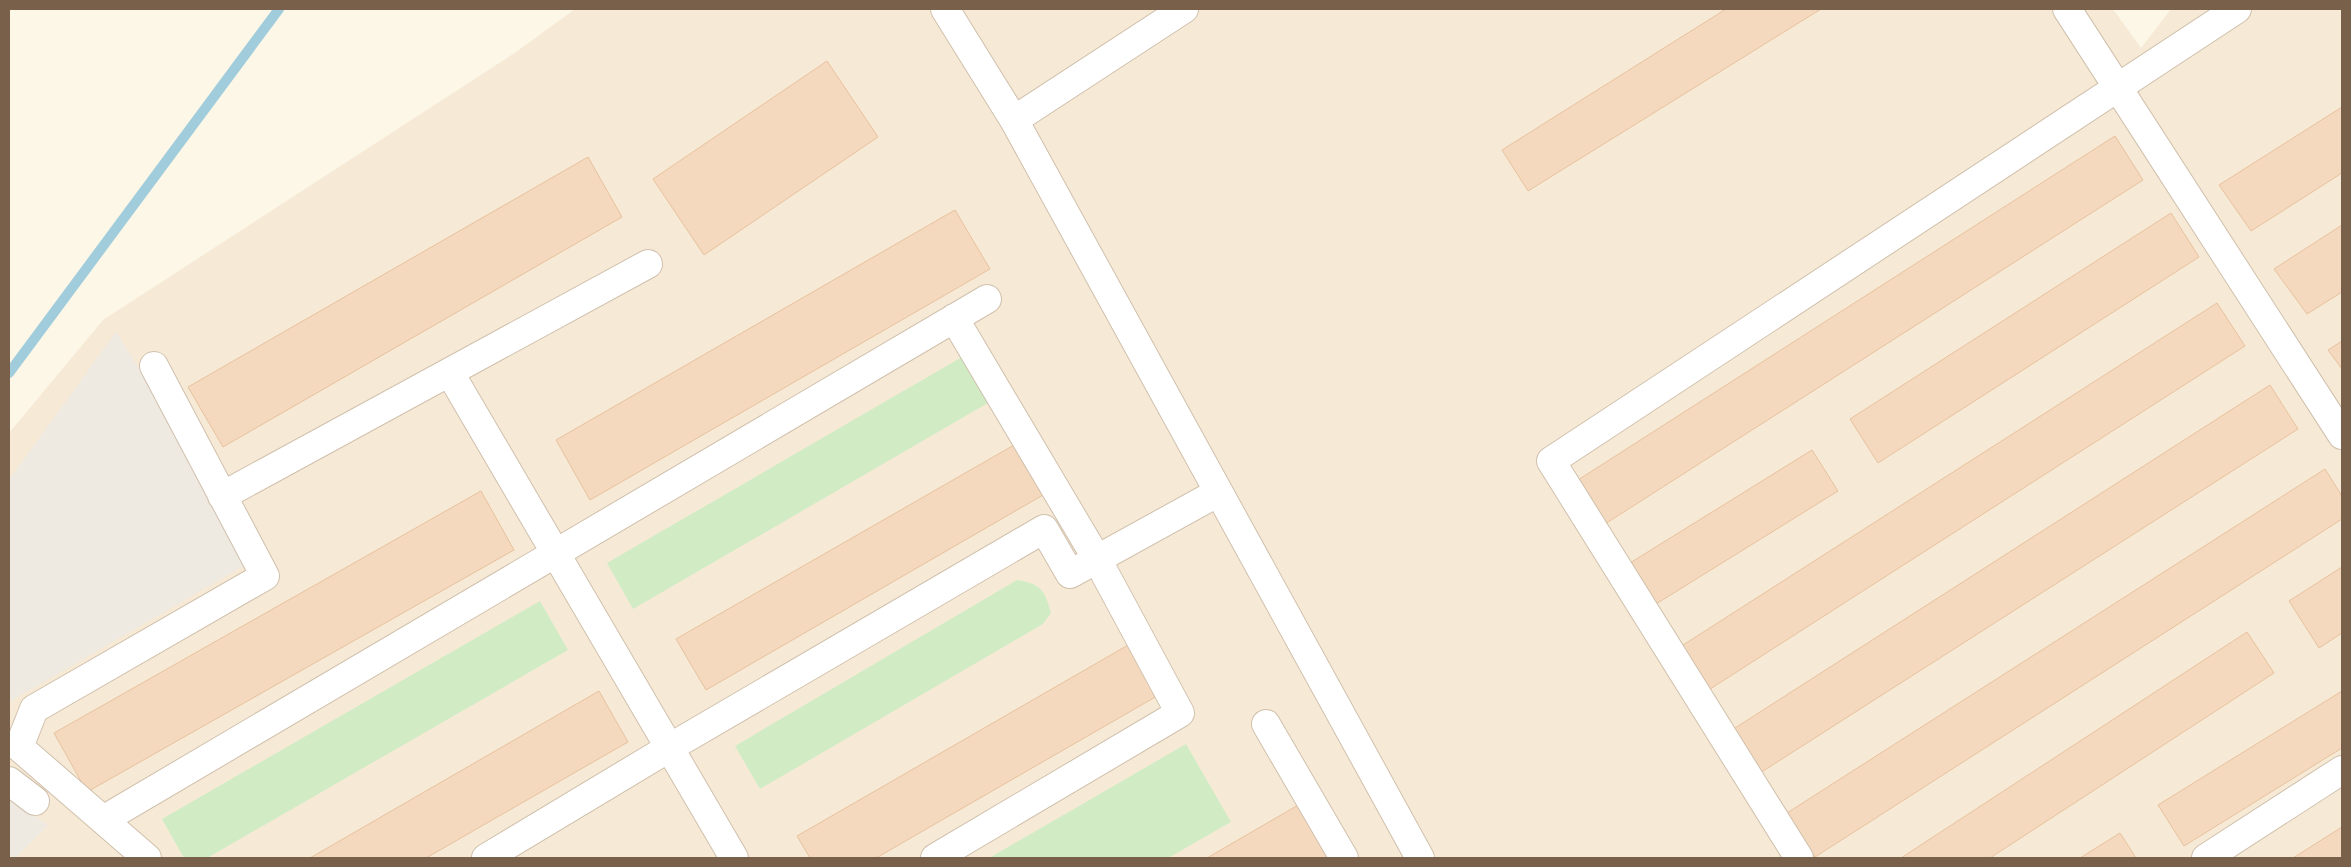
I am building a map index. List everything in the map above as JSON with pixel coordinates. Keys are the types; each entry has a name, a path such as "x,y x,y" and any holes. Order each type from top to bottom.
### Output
{"street":[{"path":"945,9 1014,120 1217,493 1420,858"},
{"path":"1014,120 1184,9"},
{"path":"2067,9 2342,435"},
{"path":"1799,858 1551,461 2117,86 2237,9"},
{"path":"222,496 450,374 648,264"},
{"path":"103,820 987,299"},
{"path":"935,858 1180,713 1097,559 954,318"},
{"path":"147,858 20,747 34,709 265,576 154,366"},
{"path":"450,374 734,858"},
{"path":"486,858 669,748 1044,529 1070,574 1217,493"},
{"path":"1266,724 1344,858"},
{"path":"2206,858 2342,770"},
{"path":"9,782 35,801"}],"shaded area":[{"path":"575,9 2113,9 2141,48 2171,9 2342,9 2342,858 9,858 9,433 103,320 516,52"},
{"path":"116,332 143,375 250,562 9,702 9,480"},
{"path":"9,798 48,825 15,858 9,858"}],"green space":[{"path":"962,357 988,403 633,609 607,563"},
{"path":"1017,580 1037,586 1047,599 1051,613 1043,624 760,789 735,746"},
{"path":"540,601 568,650 207,858 184,858 162,819"},
{"path":"1186,744 1231,822 1168,858 989,858"}],"building":[{"path":"1726,9 1821,9 1528,191 1502,150"},
{"path":"827,61 878,137 704,255 653,179"},
{"path":"2342,107 2342,173 2251,231 2219,185"},
{"path":"2115,136 2143,180 1605,524 1578,480"},
{"path":"588,157 622,217 223,447 188,387"},
{"path":"955,210 990,269 590,500 556,440"},
{"path":"2171,213 2199,257 1878,463 1850,419"},
{"path":"2342,225 2342,292 2307,314 2274,269"},
{"path":"2217,303 2245,346 1707,691 1680,647"},
{"path":"2342,341 2342,369 2328,350"},
{"path":"2270,385 2298,429 1760,773 1732,730"},
{"path":"1014,445 1043,495 706,690 676,639"},
{"path":"1812,450 1838,491 1656,604 1630,563"},
{"path":"2325,469 2342,496 2342,519 1815,857 1787,813"},
{"path":"481,491 514,550 87,792 54,733"},
{"path":"2342,567 2342,633 2319,648 2289,601"},
{"path":"2247,632 2274,673 1990,858 1901,858"},
{"path":"1135,641 1164,692 876,858 810,858 797,836"},
{"path":"599,691 628,742 426,858 310,858"},
{"path":"2342,691 2342,748 2184,846 2158,805"},
{"path":"1305,801 1338,858 1207,858"},
{"path":"2342,827 2342,858 2293,858"},
{"path":"2120,833 2136,858 2080,858"}],"waterway":[{"path":"9,373 279,9"}]}
